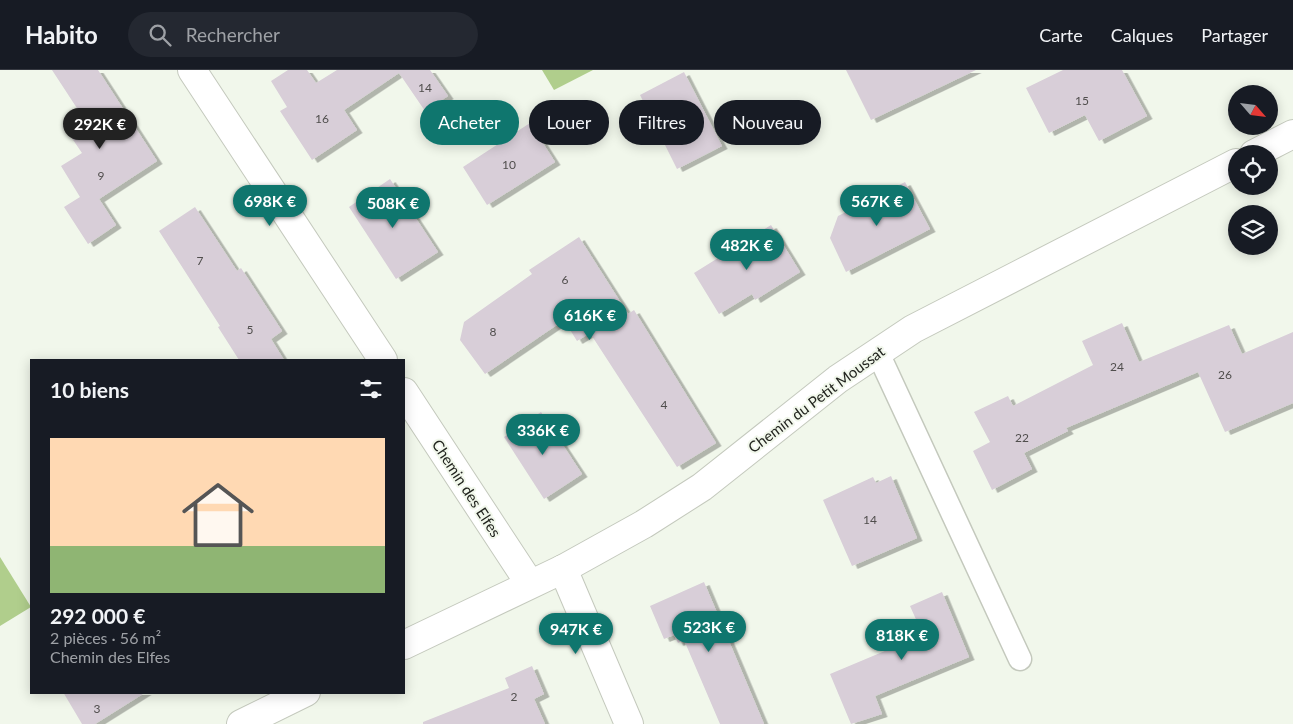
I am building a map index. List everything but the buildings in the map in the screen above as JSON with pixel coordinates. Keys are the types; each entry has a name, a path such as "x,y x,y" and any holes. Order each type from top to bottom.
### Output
{"street":[{"path":"192,70 382,359"},
{"path":"1272,145 1293,134"},
{"name":"Chemin du Petit Moussat","path":"405,645 563,569 644,524 702,487 838,379 877,351 913,329 1228,167"},
{"name":"Chemin des Elfes","path":"405,394 530,584"},
{"path":"563,569 629,724"},
{"path":"241,724 302,694"}],"lane":[{"path":"877,351 1020,659"}],"green space":[{"path":"542,70 593,70 554,90"},
{"path":"0,557 30,608 0,626"}]}
